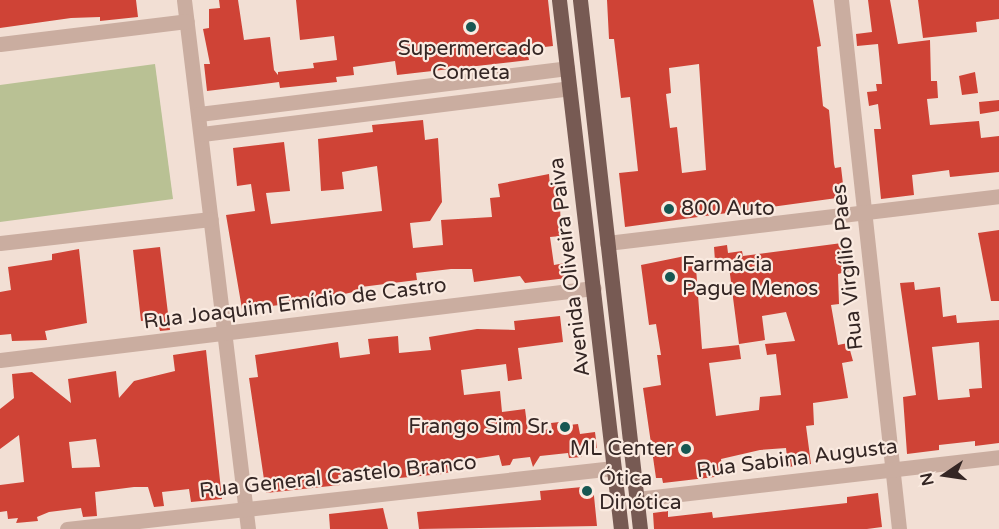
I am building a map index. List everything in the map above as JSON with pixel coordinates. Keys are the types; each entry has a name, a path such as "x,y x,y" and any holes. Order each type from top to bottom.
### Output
{"main road":[{"name":"Avenida Oliveira Paiva","path":"559,0 621,529"},
{"name":"Avenida Oliveira Paiva","path":"580,0 640,529"}],"street":[{"path":"184,0 248,529"},
{"name":"Rua Virgílio Paes","path":"841,0 899,529"},
{"path":"0,44 187,21"},
{"path":"199,114 567,68"},
{"path":"202,134 569,88"},
{"path":"607,243 863,210 999,196"},
{"path":"0,243 211,219"},
{"name":"Rua Joaquim Emídio de Castro","path":"0,360 594,288"},
{"name":"Rua Sabina Augusta","path":"637,499 999,457"},
{"name":"Rua General Castelo Branco","path":"67,529 614,468"}],"green space":[{"path":"155,64 173,199 0,222 0,85"}],"building":[{"path":"0,0 136,0 138,17 100,21 100,17 71,18 0,28"},
{"path":"219,0 238,0 244,40 270,37 274,70 278,75 278,72 314,68 313,63 337,60 334,36 300,40 296,0 548,0 553,46 527,49 529,60 397,75 395,61 353,67 354,75 336,77 337,82 280,88 279,82 207,91 204,64 210,64 203,29 209,28 209,9 220,8"},
{"path":"607,0 813,0 821,46 817,47 823,106 829,110 835,168 841,167 843,184 835,185 837,198 625,227 619,173 638,171 630,97 621,98 614,39 609,39","holes":["699,64 706,170 682,173 677,127 670,128 666,94 671,93 669,68"]},
{"path":"868,0 890,0 898,44 930,40 931,81 937,81 938,98 927,99 930,125 979,121 981,138 999,136 999,172 950,177 949,170 912,175 914,195 881,199 874,129 881,129 878,104 869,106 867,92 877,91 876,84 882,84 878,44 857,46 856,34 872,32"},
{"path":"918,0 999,0 999,19 976,22 977,32 923,38"},
{"path":"975,72 978,93 962,95 959,76"},
{"path":"999,100 999,111 980,114 979,102"},
{"path":"423,120 425,140 438,138 442,202 430,221 410,223 413,248 443,245 441,220 492,217 490,198 500,197 498,184 549,174 550,186 558,185 560,203 561,236 550,237 554,265 565,263 567,278 525,283 520,276 474,282 472,269 451,269 416,273 417,280 361,287 362,290 309,302 242,309 226,215 255,211 251,184 237,186 233,148 284,142 290,191 266,193 271,224 382,211 377,166 342,172 344,189 321,191 318,139 373,132 372,125"},
{"path":"999,230 999,301 991,301 978,233"},
{"path":"842,243 849,271 838,274 839,304 831,305 838,345 848,343 853,361 842,363 848,398 813,403 814,425 806,426 811,464 788,467 786,448 760,450 721,459 723,476 663,483 662,478 656,478 643,388 661,385 657,355 661,355 656,324 649,325 641,265 695,254 702,349 739,345 741,359 709,363 716,416 759,410 760,397 781,395 776,354 767,355 765,344 795,341 786,312 762,316 765,340 739,344 728,259 715,261 714,247 727,245 728,253 742,251 743,256"},
{"path":"160,247 170,330 160,331 157,319 141,321 133,250"},
{"path":"79,249 87,323 45,331 47,340 12,341 11,334 0,335 0,292 11,290 8,267 52,260 52,254"},
{"path":"914,282 915,290 940,287 943,317 956,315 957,323 999,320 999,443 975,446 975,441 939,445 939,450 907,454 903,397 916,395 900,283","holes":["979,342 982,388 969,389 970,397 938,400 932,347"]},
{"path":"560,316 563,342 518,348 522,379 508,381 506,364 461,370 464,395 500,391 502,412 525,409 528,432 552,429 551,423 568,421 569,425 578,424 580,434 595,432 597,448 581,452 582,457 569,458 568,453 540,456 533,467 530,457 513,459 510,465 502,466 499,455 460,461 452,464 454,471 442,474 399,478 397,470 338,475 340,485 266,493 249,378 258,377 255,355 338,342 340,358 370,354 368,339 398,336 399,353 431,350 429,337 477,329 515,330 514,321"},
{"path":"206,350 222,499 191,502 189,489 162,492 164,506 154,507 148,487 134,487 95,492 97,516 83,517 81,508 49,512 37,517 38,521 16,523 18,518 8,519 7,511 0,512 0,485 24,482 19,435 0,449 0,409 14,398 12,374 32,372 71,403 68,379 116,371 119,398 134,381 175,371 173,355","holes":["96,439 100,467 72,468 69,442"]},
{"path":"593,486 597,526 419,529 417,512 541,500 540,491"},
{"path":"878,493 882,527 867,529 654,529 653,513 668,511 668,517 712,512 713,518 847,503 847,497"},
{"path":"383,508 388,529 330,529 329,514"}],"place":[{"name":"Supermercado Cometa","path":"471,27"},
{"name":"800 Auto","path":"669,209"},
{"name":"Farmácia Pague Menos","path":"670,277"},
{"name":"Frango Sim Sr.","path":"565,427"},
{"name":"ML Center","path":"686,449"},
{"name":"Ótica Dinótica","path":"587,491"}]}
